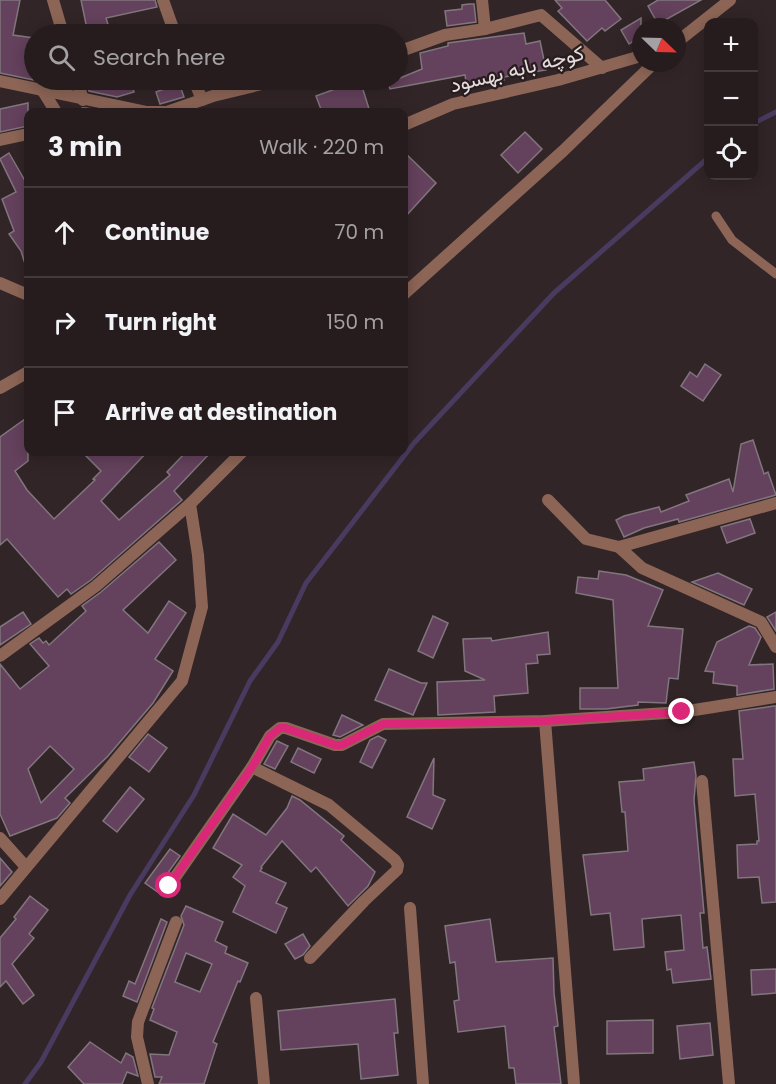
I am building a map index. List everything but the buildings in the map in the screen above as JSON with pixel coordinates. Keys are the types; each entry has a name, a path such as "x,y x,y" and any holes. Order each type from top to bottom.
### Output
{"street":[{"path":"53,0 60,24"},
{"path":"163,0 171,24"},
{"path":"482,0 485,29"},
{"path":"686,35 730,0"},
{"path":"408,48 445,34 485,29 541,15 602,68"},
{"name":"کوچه بابه بهسود","path":"408,123 453,104 558,80 632,59"},
{"path":"408,290 563,151 645,72"},
{"path":"0,81 24,87"},
{"path":"39,90 126,108"},
{"path":"80,90 83,100"},
{"path":"198,90 202,100"},
{"path":"179,108 240,90"},
{"path":"43,91 54,108"},
{"path":"0,140 24,135"},
{"path":"0,283 24,293"},
{"path":"0,387 24,374"},
{"path":"0,656 96,586 190,504 238,456"},
{"path":"548,500 586,539 619,547 642,568 761,622 776,647"},
{"path":"619,547 776,503"},
{"path":"0,899 182,681 202,607 198,555 190,504"},
{"path":"169,886 252,767 270,736 280,728 335,745 342,745 383,724 545,721 682,712 776,697"},
{"path":"545,721 574,1084"},
{"path":"252,767 329,805 395,860 398,865 397,870 310,958"},
{"path":"702,781 729,1084"},
{"path":"0,838 26,867"},
{"path":"410,908 423,1084"},
{"path":"148,1084 137,1036 138,1022 176,922"},
{"path":"256,998 264,1084"}],"lane":[{"path":"716,216 732,240 776,274"}],"waterway":[{"path":"758,121 776,112"},
{"path":"408,451 554,293 704,162"},
{"path":"25,1084 41,1062 130,895 194,795 250,681 278,642 306,583 404,456"}],"route":[{"path":"169,886 252,767 270,736 280,728 335,745 342,745 383,724 545,721 682,712"}]}
